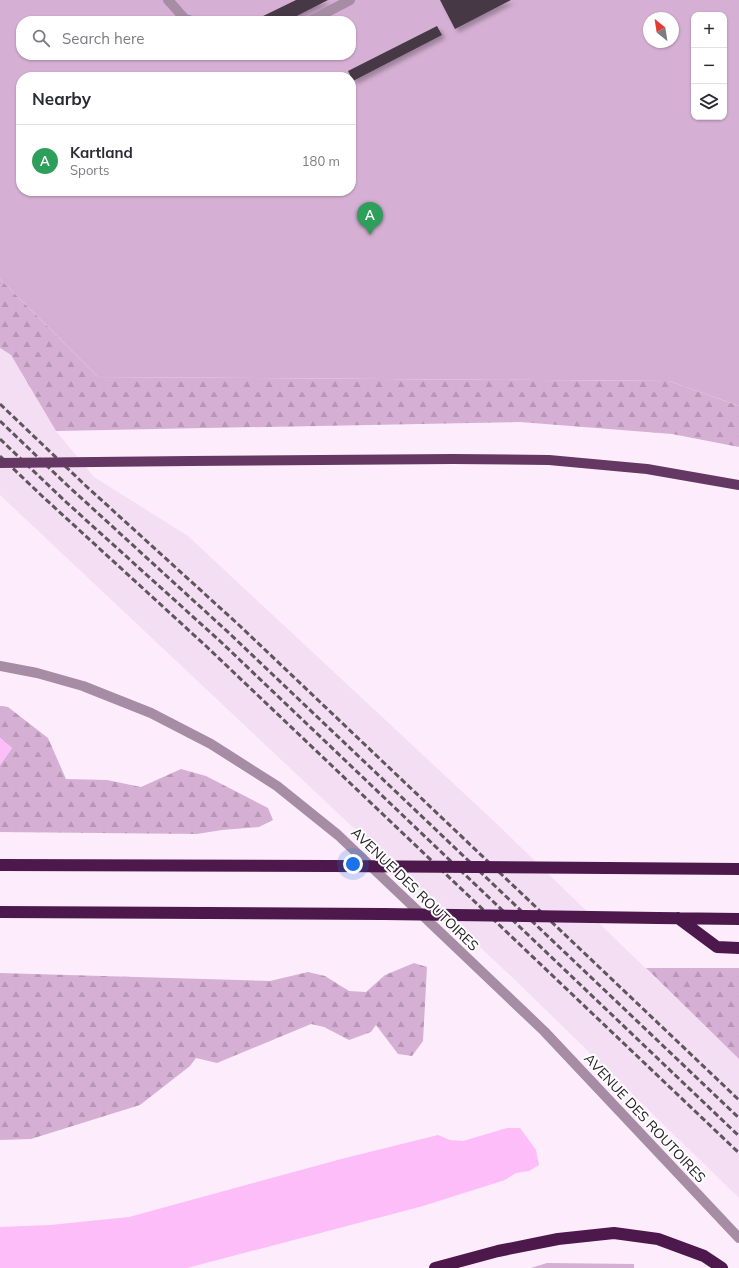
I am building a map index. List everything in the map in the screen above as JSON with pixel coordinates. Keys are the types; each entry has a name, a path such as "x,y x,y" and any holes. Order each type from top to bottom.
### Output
{"highway":[{"path":"0,865 739,869"},
{"path":"0,912 383,914 739,919"},
{"path":"678,918 717,947 739,948"},
{"path":"435,1268 498,1251 558,1239 614,1233 658,1239 704,1256 722,1268"}],"main road":[{"path":"0,464 446,459 549,460 647,469 739,485"}],"street":[{"path":"168,0 169,3 182,16"},
{"path":"320,16 350,0"},
{"name":"AVENUE DES ROUTOIRES","path":"0,666 37,672 84,686 150,713 211,744 277,786 338,835 544,1031 739,1238"}],"shaded area":[{"path":"0,348 11,355 56,431 94,477 188,536 498,825 739,1059 739,1198 514,979 0,495"},
{"path":"0,738 12,748 0,765"},
{"path":"507,1128 520,1128 536,1150 539,1165 529,1171 516,1173 505,1180 423,1206 187,1268 0,1268 0,1227 50,1225 129,1217 345,1158 438,1135 450,1140 463,1141"}],"green space":[{"path":"0,0 739,0 739,406 669,381 98,377 0,279"},
{"path":"0,279 98,377 669,381 739,406 739,447 672,434 520,422 56,431 11,355 0,348"},
{"path":"0,706 8,707 48,738 66,779 107,780 141,787 181,769 206,776 268,808 273,820 259,827 197,834 0,832 0,765 12,748 0,738"},
{"path":"414,963 427,967 423,1041 412,1056 398,1054 376,1025 371,1032 349,1040 324,1027 311,1024 217,1063 196,1058 190,1066 140,1105 31,1139 0,1140 0,973 270,981 308,972 325,976 349,991 366,992 385,975"},
{"path":"646,968 739,968 739,1059"},
{"path":"547,1263 634,1264 634,1268 531,1268"}],"building":[{"path":"296,0 328,0 297,16 263,16"},
{"path":"440,0 511,0 455,29"},
{"path":"437,26 442,35 356,79 356,72 348,71"}],"railway":[{"path":"0,404 86,486 240,626 739,1100"},
{"path":"0,421 67,485 229,633 739,1118"},
{"path":"0,439 66,502 221,642 739,1136"},
{"path":"0,456 207,647 739,1153"}],"place":[{"name":"Kartland","path":"370,235"}]}
